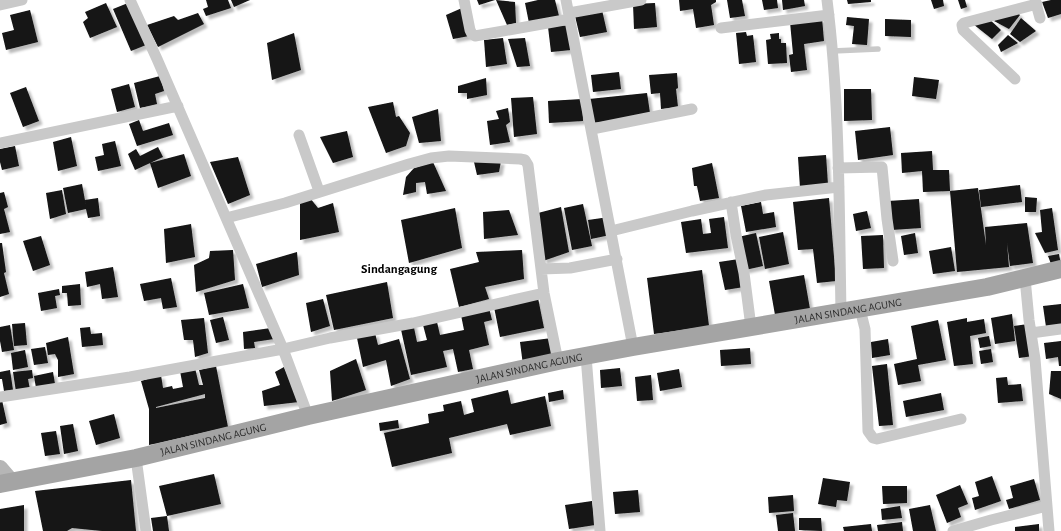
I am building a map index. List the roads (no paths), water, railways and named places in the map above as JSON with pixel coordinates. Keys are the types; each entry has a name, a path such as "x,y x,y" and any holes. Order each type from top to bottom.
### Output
{"main road":[{"name":"JALAN SINDANG AGUNG","path":"6,483 136,458 308,416 558,361 987,287 1061,269"}],"street":[{"path":"0,5 22,0"},
{"path":"130,0 178,106 283,349 308,416"},
{"path":"464,0 470,30 475,36 641,0"},
{"path":"566,0 633,347"},
{"path":"827,0 833,51 839,187 841,312"},
{"path":"1015,79 963,30 962,25 964,23 1036,2 1040,18"},
{"path":"721,28 829,15"},
{"path":"0,144 178,106"},
{"path":"592,129 692,109"},
{"path":"299,135 319,191"},
{"path":"226,218 285,203 319,191 431,158 449,156 525,160 528,165 540,269 558,361"},
{"path":"838,168 882,167 893,261"},
{"path":"611,231 766,195 839,187"},
{"path":"731,202 744,273 751,327"},
{"path":"540,269 570,268 616,259"},
{"path":"1024,278 1035,360 1049,531"},
{"path":"0,397 130,377 283,349 330,338 406,324 544,293"},
{"path":"860,309 865,329 868,431 871,436 877,439 961,419"},
{"path":"1032,333 1061,329"},
{"path":"586,356 600,531"},
{"path":"136,458 146,531"},
{"path":"0,468 6,483"},
{"path":"953,531 1047,506"}],"lane":[{"path":"833,51 878,50"}],"district":[{"name":"Sindangagung","path":"399,268"}]}
